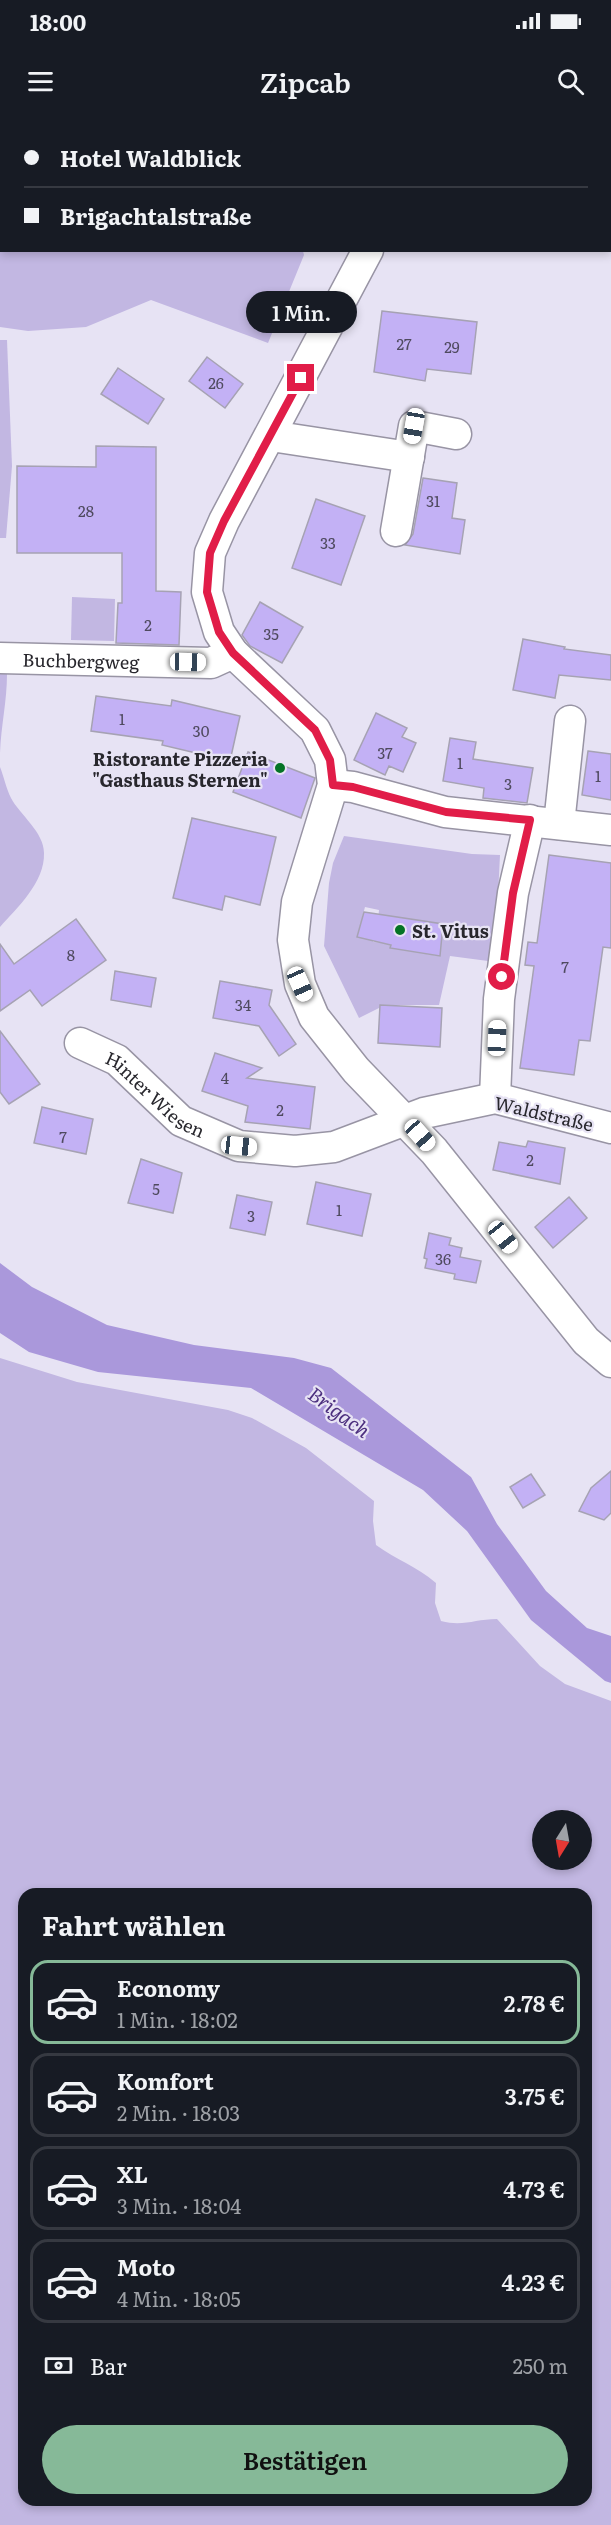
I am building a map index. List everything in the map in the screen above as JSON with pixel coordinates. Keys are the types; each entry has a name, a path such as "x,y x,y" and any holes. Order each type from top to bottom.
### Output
{"street":[{"path":"367,252 224,521 210,553 207,592 219,632 233,653 315,730 330,760 333,785 297,902 293,940 300,984 314,1017 356,1070 434,1151 586,1341 611,1362"},
{"path":"396,531 414,426 456,434"},
{"path":"271,436 409,457"},
{"name":"Buchbergweg","path":"0,658 211,663 233,653"},
{"path":"559,824 570,721"},
{"path":"333,785 353,787 446,812 611,830"},
{"path":"495,1098 499,999 513,893 530,820"},
{"name":"Hinter Wiesen","path":"80,1043 117,1060 181,1121 239,1146 295,1151 334,1147 406,1120"},
{"name":"Waldstraße","path":"406,1120 424,1113 495,1098 611,1128"}],"shaded area":[{"path":"0,252 303,252 304,255 268,343 151,300 86,327 28,331 0,327"},
{"path":"0,340 7,340 12,466 6,538 0,538"},
{"path":"72,597 115,599 114,641 71,640"},
{"path":"0,668 7,674 0,753"},
{"path":"0,767 11,798 36,831 44,853 43,864 35,884 22,903 0,927"},
{"path":"344,836 472,854 500,855 497,915 488,961 450,956 439,1005 385,1005 359,1018 324,946 329,883 333,863","holes":["365,907 379,910 378,920 396,917 443,924 439,956 391,948 391,943 373,942 373,938 357,937"]},
{"path":"0,1358 77,1382 228,1410 252,1418 306,1448 374,1501 373,1521 376,1545 436,1583 435,1603 441,1621 463,1623 497,1619 540,1666 565,1684 611,1701 611,2525 0,2525"}],"water":[{"name":"Brigach","path":"0,1263 32,1287 107,1325 194,1345 294,1358 331,1368 471,1477 497,1524 546,1591 587,1628 611,1636 611,1683 605,1681 531,1620 467,1531 423,1490 251,1388 98,1372 29,1352 0,1333"}],"building":[{"path":"382,311 477,322 471,374 427,369 425,381 374,372"},
{"path":"207,357 243,384 225,408 189,381"},
{"path":"118,368 164,399 148,424 101,394"},
{"path":"96,446 156,447 156,591 181,592 179,645 116,643 118,603 122,603 122,553 17,553 17,466 96,467"},
{"path":"423,478 457,483 452,518 465,520 460,554 405,545 413,534"},
{"path":"316,499 365,516 341,585 292,568"},
{"path":"260,602 303,627 282,663 250,646 242,635"},
{"path":"523,639 565,647 564,649 611,655 611,680 559,675 555,698 513,690"},
{"path":"96,696 171,706 172,700 240,716 230,761 162,745 163,741 91,731"},
{"path":"376,713 407,728 402,737 416,743 403,772 389,766 385,775 354,760"},
{"path":"450,738 476,742 473,759 533,768 527,803 483,798 484,788 443,781"},
{"path":"588,751 611,754 611,800 582,795"},
{"path":"248,752 315,778 301,818 233,792"},
{"path":"192,818 276,837 260,905 225,896 222,910 173,898"},
{"path":"549,855 611,863 611,948 603,947 590,1041 579,1040 574,1075 520,1068 534,966 525,965 528,942 537,943"},
{"name":"St. Vitus","path":"364,912 443,924 440,956 390,948 391,945 357,937"},
{"path":"76,919 106,960 42,1006 30,990 0,1011 0,944 14,964"},
{"path":"115,971 156,978 151,1007 111,1000"},
{"path":"220,981 272,990 269,1005 296,1044 279,1056 259,1026 213,1018"},
{"path":"380,1005 442,1008 440,1047 378,1043"},
{"path":"0,1031 40,1084 9,1104 0,1092"},
{"path":"215,1053 262,1068 247,1078 315,1087 310,1129 245,1122 248,1106 202,1091"},
{"path":"42,1107 93,1119 86,1154 34,1143"},
{"path":"528,1141 565,1148 560,1184 493,1170 499,1142 526,1147"},
{"path":"141,1159 182,1173 173,1213 128,1203"},
{"path":"316,1182 371,1194 362,1236 307,1224"},
{"path":"237,1195 272,1202 265,1235 230,1228"},
{"path":"569,1197 587,1218 553,1248 535,1227"},
{"path":"429,1233 451,1238 449,1245 462,1248 460,1257 481,1261 476,1283 454,1279 455,1274 425,1268 427,1259 424,1258"},
{"path":"611,1471 611,1513 604,1520 579,1511 591,1488"},
{"path":"531,1474 545,1495 523,1508 510,1487"}],"place":[{"name":"Ristorante Pizzeria \"Gasthaus Sternen\"","path":"280,768"},
{"name":"St. Vitus","path":"400,930"}],"route":[{"path":"301,378 224,521 210,553 207,592 214,620 233,653 315,730 330,760 333,785 353,787 446,812 530,820 513,893 502,977"}]}
